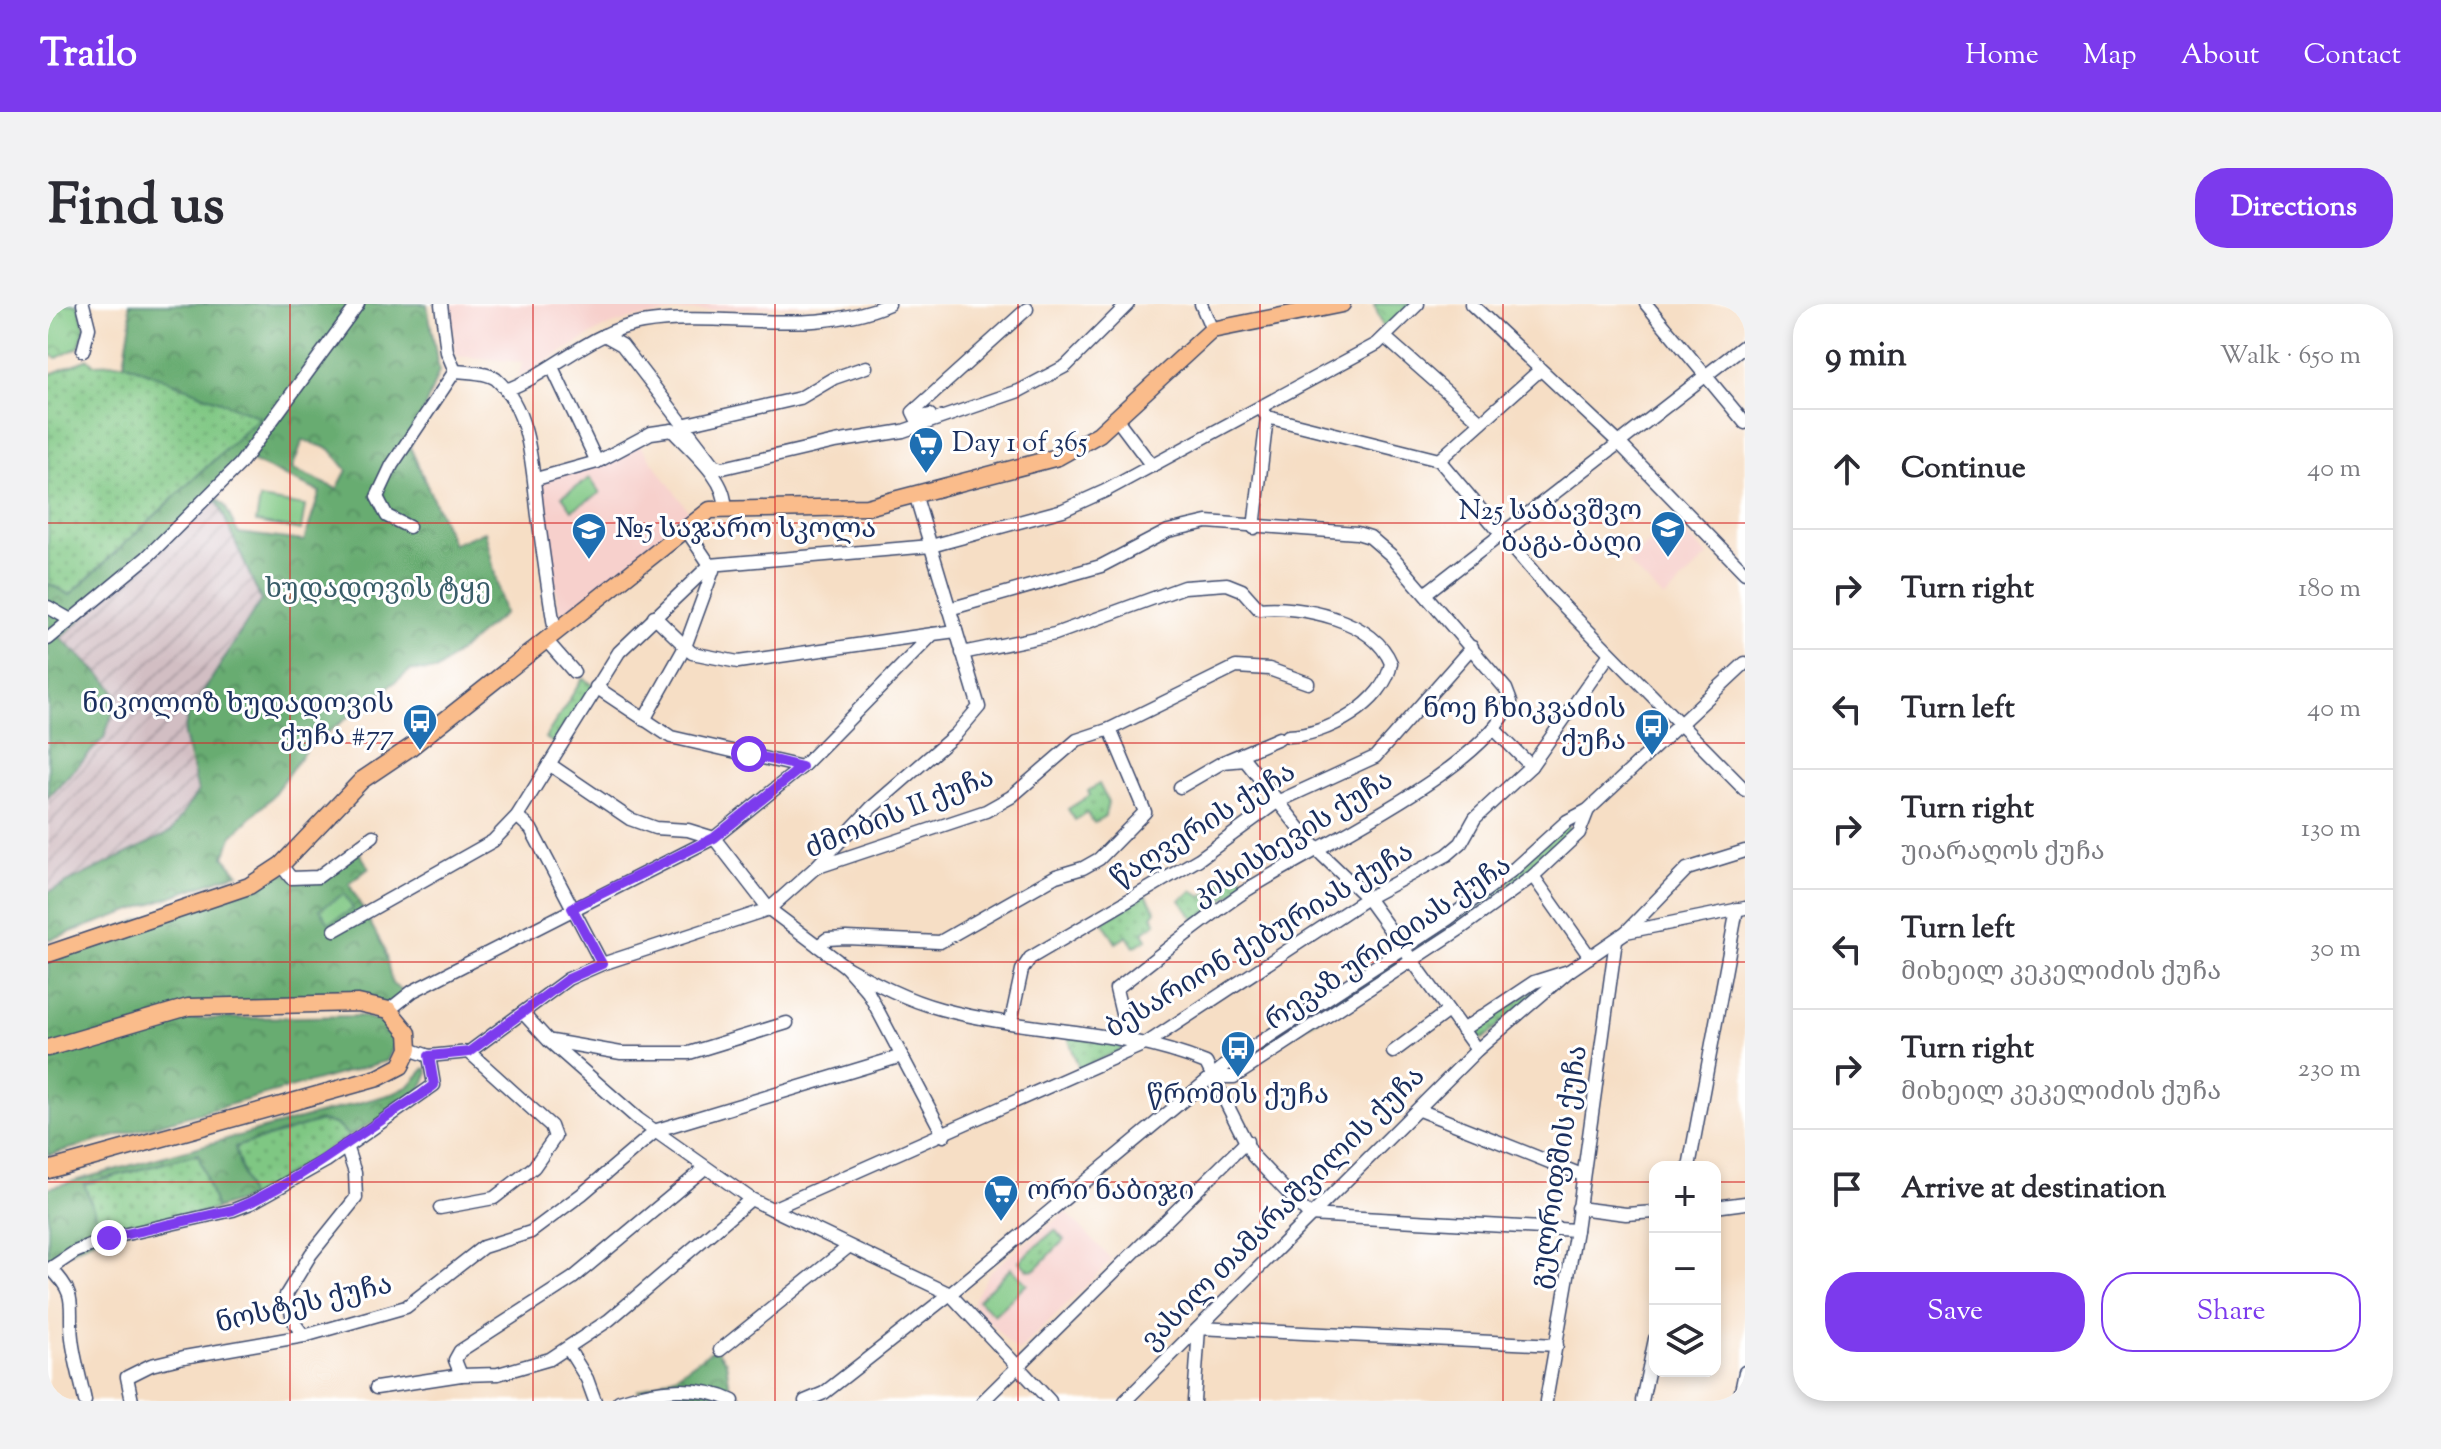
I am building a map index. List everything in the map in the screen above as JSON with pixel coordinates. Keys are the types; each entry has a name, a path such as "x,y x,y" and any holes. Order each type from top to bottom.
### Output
{"main road":[{"path":"48,954 249,886 281,865 362,780 411,747 710,510 725,507 867,507 916,497 1058,457 1089,442 1212,330 1342,304"},
{"path":"48,1048 85,1039 150,1015 188,1007 358,1003 389,1010 408,1033 409,1049 401,1066 378,1078 48,1170"}],"street":[{"path":"83,304 89,328 83,351"},
{"path":"48,639 147,557 240,464 358,304"},
{"path":"441,304 447,352 455,371"},
{"path":"506,390 552,367 604,335 641,323 854,318 889,304"},
{"path":"604,335 622,345 715,466 723,468 835,442 903,431 1019,391 1066,366 1128,304"},
{"path":"1201,304 1212,330"},
{"path":"335,930 461,862 493,841 517,816 619,652 654,616 713,565 931,546 1063,510 1264,412 1387,339 1418,304"},
{"path":"1471,304 1619,443 1745,573"},
{"path":"1646,304 1745,423"},
{"path":"949,415 916,418 913,412 1027,309"},
{"path":"1387,339 1481,422"},
{"path":"1426,593 1745,345"},
{"path":"552,367 597,462"},
{"path":"682,425 800,398 834,378 866,367"},
{"path":"1439,460 1540,370"},
{"path":"455,371 493,377 506,390 532,450 550,636 574,672"},
{"path":"409,527 387,516 377,497 392,465 455,371"},
{"path":"1264,412 1439,460 1609,655 1745,790"},
{"path":"1254,528 1264,412"},
{"path":"1116,418 1152,466"},
{"path":"536,479 597,462 651,433 672,430 718,482 726,497 725,507"},
{"path":"815,868 871,808 956,734 979,707 916,497"},
{"path":"949,609 1101,566 1186,524 1207,522 1254,528 1357,533 1370,537 1426,593 1506,689 1511,702 1495,730 1531,766"},
{"path":"685,528 713,565"},
{"path":"644,720 685,647 713,565"},
{"path":"962,653 1055,634 1119,614 1176,589 1227,584 1242,590 1259,609 1292,606 1339,620 1385,651 1391,663 1381,688 1361,709 1310,732 1283,737 1223,762 1180,787"},
{"path":"48,607 69,619"},
{"path":"654,616 699,657 738,662 956,631"},
{"path":"389,1010 413,991 714,838 802,767 933,634"},
{"name":"წაღვერის ქუჩა","path":"1011,1021 1022,970 1044,947 1105,916 1140,891 1199,859 1277,802 1375,757 1472,647"},
{"name":"ბესარიონ ქებურიას ქუჩა","path":"772,1209 944,1136 1147,1043 1367,898 1447,855 1461,843 1475,818 1531,766 1609,655"},
{"name":"რევაზ ურიდიას ქუჩა","path":"805,1401 824,1393 950,1294 1129,1143 1216,1077 1227,1064 1403,948 1515,868 1567,821 1588,810 1745,663"},
{"name":"ძმობის II ქუჩა","path":"769,909 815,868 986,811 1011,797 1077,740 1110,729 1236,667 1269,669 1308,683"},
{"path":"596,687 644,720 689,743 802,767"},
{"path":"818,946 827,939 837,938 940,942 1043,883 1099,859 1145,812 1110,729"},
{"name":"კისისხევის ქუჩა","path":"1128,1039 1116,989 1246,891 1439,776 1495,730"},
{"path":"1223,762 1245,760 1316,849 1367,898 1477,1050"},
{"path":"549,764 630,819 655,828 688,830 714,838 769,909 846,967 918,1002 1147,1043 1206,1063 1216,1077 1253,1156 1309,1215 1576,1230"},
{"name":"რევაზ ურიდიას ქუჩა","path":"1216,1077 1234,1077 1533,876 1579,833 1588,810"},
{"path":"517,816 531,829 602,964"},
{"path":"1567,821 1579,833"},
{"path":"281,865 291,878 318,877 373,836"},
{"path":"1462,1030 1534,982 1569,971 1621,936 1687,869 1745,851"},
{"path":"1533,876 1590,957"},
{"path":"409,1049 429,1056 469,1052 568,979 602,964 769,909"},
{"path":"1621,936 1741,909 1690,1161"},
{"name":"გულრიფშის ქუჩა","path":"1546,1401 1621,936"},
{"path":"846,967 868,992 944,1136"},
{"name":"ვასილ თამარაშვილის ქუჩა","path":"1125,1401 1477,1050 1569,971"},
{"path":"1393,1052 1448,1011"},
{"path":"523,1013 548,1040 638,1119 751,1199 847,1248 950,1294 1050,1401"},
{"path":"548,1040 591,1050 660,1055 689,1053 787,1023"},
{"path":"440,1208 494,1198 534,1167 555,1137 551,1126 469,1052"},
{"path":"85,1401 72,1338 73,1303 67,1284 50,1270 75,1252 109,1238 233,1210 346,1146 434,1085 429,1056"},
{"name":"ნოსტეს ქუჩა","path":"132,1401 127,1382 131,1374 184,1357 304,1336 355,1323 420,1299 483,1247 531,1232 582,1194 657,1130 902,1056"},
{"path":"1419,1110 1582,1175"},
{"path":"983,1401 1247,1141"},
{"path":"304,1336 295,1324 286,1295 297,1273 356,1198 355,1173 346,1146"},
{"path":"461,1375 455,1360 460,1351 573,1278 705,1168"},
{"path":"376,1388 461,1375 498,1374 550,1359 569,1350 751,1199"},
{"path":"1721,1206 1745,1203"},
{"path":"1578,1208 1626,1214 1649,1212"},
{"path":"720,1350 847,1248"},
{"path":"1194,1401 1199,1328 1557,1345"},
{"path":"569,1350 587,1379 595,1401"},
{"path":"1642,1401 1649,1368"},
{"path":"1739,1401 1745,1372"},
{"path":"619,1401 651,1392 687,1389 733,1401"}],"shaded area":[{"path":"449,304 820,304 677,312 631,319 603,328 518,378 523,362 456,356"},
{"name":"№5 საჯარო სკოლა","path":"638,442 690,513 561,616 542,528 539,482"},
{"path":"213,501 218,503 261,600 187,718 186,752 198,791 171,832 48,892 48,797 104,738 118,697 108,682 60,638"},
{"name":"N25 საბავშვო ბაგა-ბაღი","path":"1672,521 1708,556 1664,599 1628,563"},
{"path":"1066,1212 1112,1260 1018,1352 972,1304 990,1271"}],"green space":[{"path":"60,304 78,304 85,328 79,347 57,358 48,354 48,330"},
{"name":"ხუდადოვის ტყე","path":"129,304 427,304 439,371 410,447 453,544 485,531 504,614 436,671 411,670 307,748 270,799 233,835 224,857 238,873 48,940 48,892 171,832 198,791 184,735 187,718 261,600 218,503 213,502 60,638 108,682 118,697 104,738 48,797 48,583 70,595 260,417 124,363 131,321","holes":["303,440 330,449 347,470 337,489 292,469","249,460 320,492 304,541 238,533 225,506 214,496"]},
{"path":"1374,304 1412,304 1385,332"},
{"path":"88,359 93,364 124,363 261,416 69,596 48,583 48,375"},
{"path":"590,478 600,493 572,510 562,496"},
{"path":"260,499 305,506 301,530 256,522"},
{"path":"583,678 596,687 560,747 545,738"},
{"path":"1099,784 1108,802 1105,816 1094,823 1087,813 1075,820 1068,809 1090,795 1088,791"},
{"path":"1567,825 1574,833 1525,877 1413,956 1408,949"},
{"path":"358,850 369,868 349,884 384,948 392,984 404,992 392,1007 219,1002 48,1048 48,954 274,870 304,880"},
{"path":"1236,868 1247,883 1195,920 1180,900 1193,891 1202,897"},
{"path":"344,894 353,909 329,923 320,909"},
{"path":"1146,894 1156,911 1152,916 1156,923 1143,932 1147,939 1134,947 1127,936 1116,943 1103,922"},
{"path":"1403,953 1408,960 1235,1072 1230,1066"},
{"path":"1554,977 1483,1039 1474,1037 1476,1028"},
{"path":"361,1016 383,1024 393,1035 396,1041 387,1061 48,1155 48,1059 160,1023 186,1019"},
{"path":"1068,1037 1122,1044 1121,1050 1079,1069"},
{"path":"425,1068 428,1070 425,1081 409,1101 349,1136 335,1124 321,1121 235,1147 249,1198 216,1209 198,1154 84,1184 103,1235 48,1264 48,1188 395,1093 409,1086"},
{"path":"321,1121 335,1124 349,1136 249,1198 234,1147"},
{"path":"198,1154 216,1209 103,1235 84,1184"},
{"path":"1055,1230 1064,1240 1036,1269 1028,1270 1019,1261"},
{"path":"1011,1268 1027,1284 994,1315 978,1300"},
{"path":"715,1348 726,1361 731,1395 637,1391 677,1375"}],"place":[{"name":"Day 1 of 365","path":"926,475"},
{"name":"N25 საბავშვო ბაგა-ბაღი","path":"1668,559"},
{"name":"№5 საჯარო სკოლა","path":"589,561"},
{"name":"ნიკოლოზ ხუდადოვის ქუჩა #77","path":"420,752"},
{"name":"ნოე ჩხიკვაძის ქუჩა","path":"1652,757"},
{"name":"წრომის ქუჩა","path":"1238,1079"},
{"name":"ორი ნაბიჯი","path":"1001,1223"}],"route":[{"path":"109,1238 145,1227 233,1210 251,1203 326,1161 434,1085 433,1063 429,1056 469,1052 568,979 602,964 572,908 714,838 802,767 749,754"}]}
